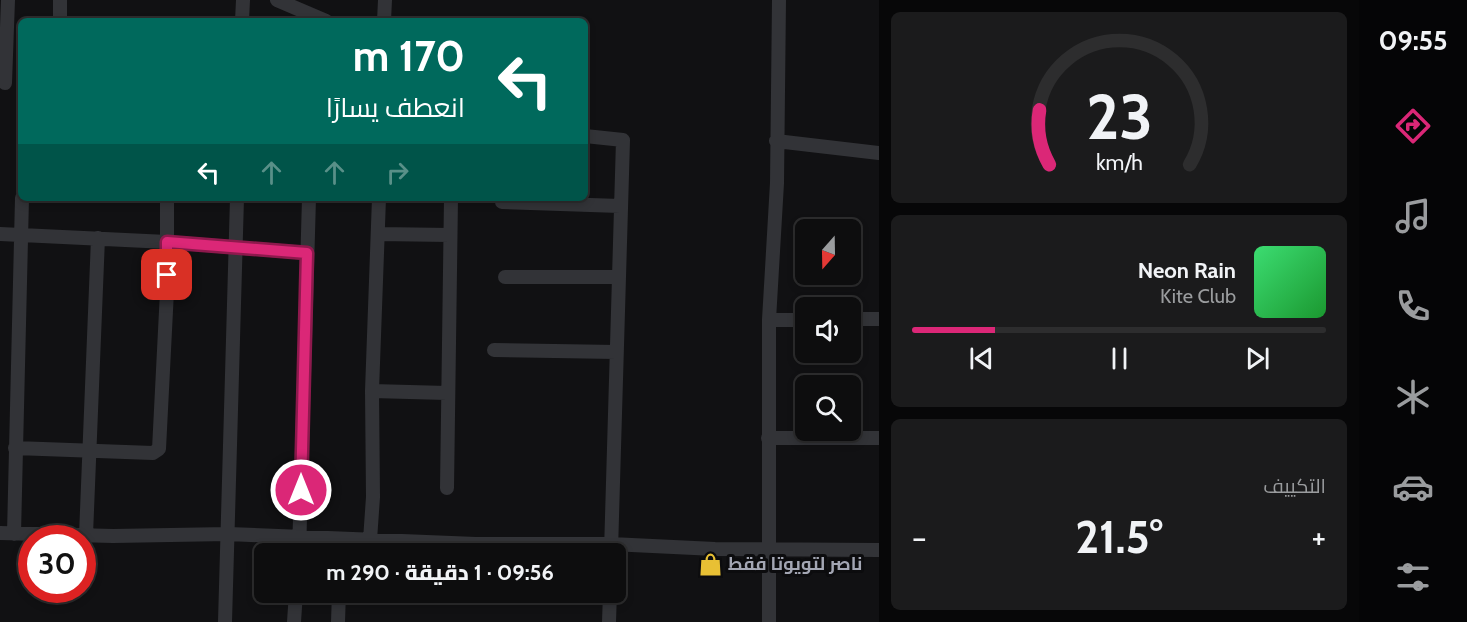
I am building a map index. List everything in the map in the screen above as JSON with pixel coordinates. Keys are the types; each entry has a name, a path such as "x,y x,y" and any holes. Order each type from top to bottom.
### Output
{"street":[{"path":"5,83 8,0"},
{"path":"60,0 60,18"},
{"path":"242,18 243,0"},
{"path":"277,0 315,18"},
{"path":"384,18 385,0"},
{"path":"769,622 768,438 770,320 777,183 779,0"},
{"path":"588,136 622,140 611,543"},
{"path":"776,141 879,153"},
{"path":"7,533 15,448 22,201"},
{"path":"15,448 153,453 159,449 167,291 167,201"},
{"path":"225,622 237,201"},
{"path":"300,543 309,201"},
{"path":"370,540 373,497 372,391 379,201"},
{"path":"447,488 451,201"},
{"path":"502,202 620,206"},
{"path":"0,234 167,242 307,253"},
{"path":"378,234 450,235"},
{"path":"86,525 98,238"},
{"path":"505,277 618,277"},
{"path":"861,319 879,319"},
{"path":"770,320 795,320"},
{"path":"494,350 616,352"},
{"path":"372,391 447,393"},
{"path":"768,438 879,438"},
{"path":"96,535 228,534 450,543"},
{"path":"626,549 879,550"},
{"path":"294,622 295,603"},
{"path":"338,622 339,603"},
{"path":"609,622 610,603"}],"place":[{"name":"ناصر لتويوتا فقط","path":"710,564"}],"route":[{"path":"167,275 167,242 307,253 301,490"}]}
